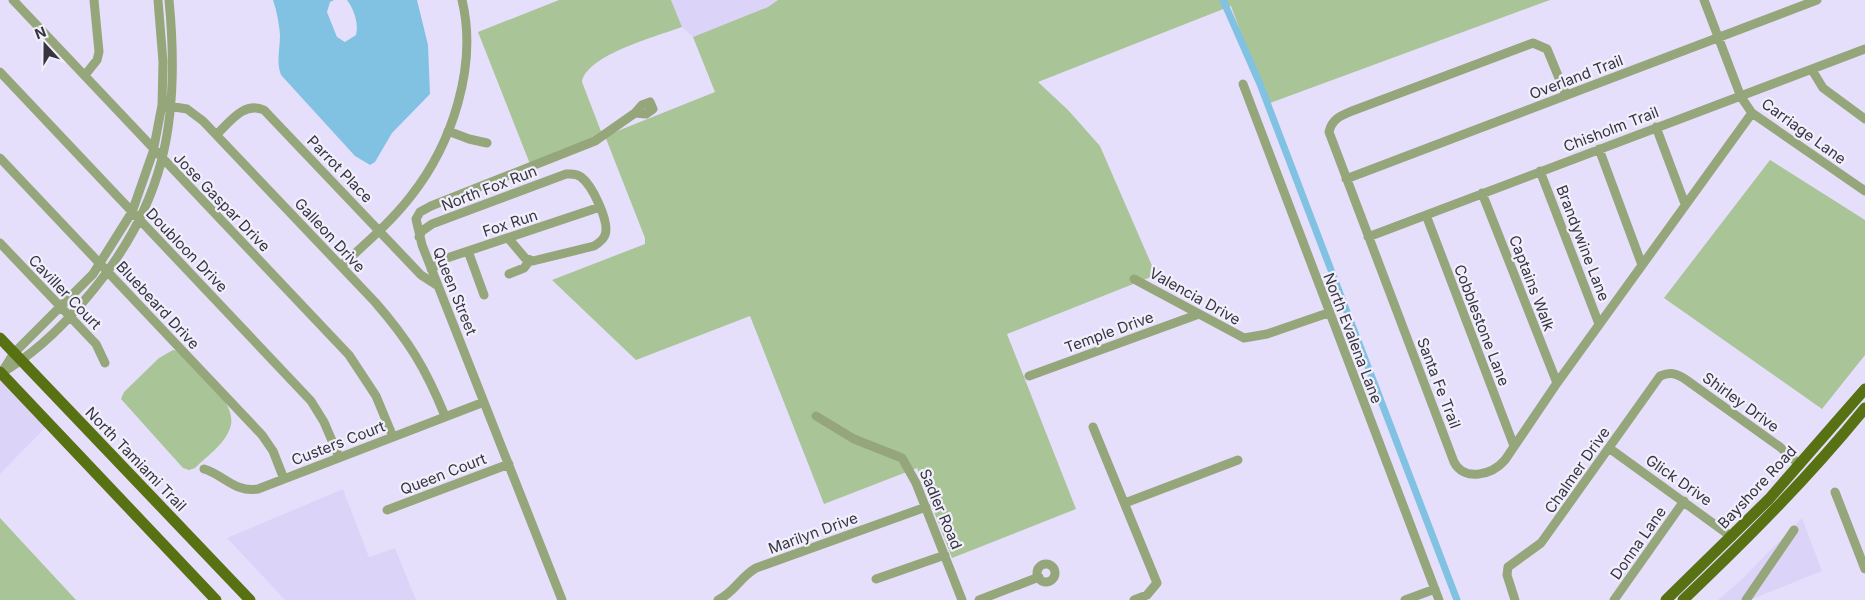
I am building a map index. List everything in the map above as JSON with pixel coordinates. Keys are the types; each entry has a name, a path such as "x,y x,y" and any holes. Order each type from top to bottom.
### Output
{"main road":[{"name":"North Tamiami Trail","path":"0,338 250,600"},
{"path":"1,373 216,600"},
{"name":"Bayshore Road","path":"1666,600 1732,537 1800,465 1865,389"},
{"name":"Bayshore Road","path":"1683,600 1742,544 1801,483 1865,408"},
{"path":"1800,465 1802,469 1801,483"}],"street":[{"name":"Jose Gaspar Drive","path":"13,0 154,148 161,159 349,356 376,396 393,437"},
{"path":"85,75 97,60 99,52 94,0"},
{"path":"18,357 42,324 81,288 100,263 132,212 154,148 162,105 163,62 158,0"},
{"path":"1,373 18,357 72,318 108,273 139,220 152,191 168,136 174,67 169,0"},
{"name":"Carriage Lane","path":"1704,0 1741,97 1754,114 1865,191"},
{"name":"Overland Trail","path":"1346,179 1817,0"},
{"path":"341,266 411,196 433,162 448,130 462,80 466,41 464,1"},
{"name":"Santa Fe Trail","path":"1566,95 1547,49 1533,43 1352,111 1337,118 1331,124 1328,132 1458,469 1471,475 1493,470 1505,460 1557,383 1685,204 1754,114"},
{"name":"Chisholm Trail","path":"1368,237 1865,49"},
{"path":"1812,70 1823,88 1865,119"},
{"name":"Doubloon Drive","path":"0,72 311,401 324,422 339,457"},
{"name":"North Evalena Lane","path":"1243,84 1328,312 1439,600"},
{"name":"Galleon Drive","path":"162,105 187,109 196,114 341,266 408,342 431,380 445,416"},
{"name":"Parrot Place","path":"217,134 243,110 258,107 264,110 421,274 438,286"},
{"name":"Queen Street","path":"562,600 431,269 419,237 416,219 420,212 595,141 635,113"},
{"path":"1656,127 1685,204"},
{"path":"448,130 469,140 487,143"},
{"path":"1599,149 1642,265"},
{"name":"Bluebeard Drive","path":"0,158 262,435 273,451 284,478"},
{"name":"Brandywine Lane","path":"1540,171 1600,324"},
{"name":"North Fox Run","path":"419,237 422,231 432,224 566,174 573,174 582,178 600,207"},
{"name":"Captains Walk","path":"1482,193 1557,383"},
{"path":"509,274 524,268 530,260 594,246 600,242 605,235 606,226 600,207"},
{"name":"Fox Run","path":"431,269 440,261 600,207"},
{"name":"Cobblestone Lane","path":"1426,215 1514,446"},
{"path":"508,238 530,260"},
{"name":"Caviller Court","path":"0,243 96,344 104,363"},
{"path":"468,251 484,295"},
{"name":"Valencia Drive","path":"1134,279 1244,338 1267,334 1328,312"},
{"name":"Temple Drive","path":"1029,376 1199,314"},
{"name":"Chalmer Drive","path":"1515,600 1507,576 1508,567 1541,543 1660,376 1668,373 1676,374 1689,381"},
{"name":"Shirley Drive","path":"1689,381 1780,447 1800,465"},
{"name":"Custers Court","path":"204,469 217,473 234,487 246,490 258,489 484,402"},
{"name":"Sadler Road","path":"816,416 854,439 902,458 912,473 962,600"},
{"path":"1093,427 1156,582 1147,595 1134,600"},
{"name":"Glick Drive","path":"1609,448 1732,537"},
{"path":"1124,503 1238,460"},
{"name":"Queen Court","path":"387,510 509,464"},
{"path":"1835,492 1865,569"},
{"name":"Donna Lane","path":"1614,600 1684,501"},
{"name":"Marilyn Drive","path":"718,600 732,592 742,579 756,568 926,507"},
{"path":"1746,600 1794,530"},
{"path":"876,579 945,555"},
{"path":"979,600 1039,577"},
{"path":"1406,600 1435,589"}],"shaded area":[{"path":"671,0 778,0 768,7 693,37 682,27"},
{"path":"0,377 47,426 0,474"},
{"path":"343,489 369,557 395,548 416,600 285,600 227,538"},
{"path":"1802,518 1822,571 1750,600 1718,600 1741,580"}],"green space":[{"path":"559,0 671,0 682,27 641,41 609,55 586,72 582,82 602,134 530,164 478,32"},
{"path":"778,0 1550,0 1267,104 1231,6 1038,82 1068,110 1100,146 1156,275 1007,334 1076,509 952,558 917,468 824,504 750,316 636,360 552,280 645,244 645,238 605,136 715,92 693,37 768,7"},
{"path":"1770,160 1865,220 1865,355 1822,409 1664,298"},
{"path":"173,350 179,351 214,386 228,408 231,418 228,434 220,445 195,468 189,470 183,468 121,399 124,392 159,358"},
{"path":"0,518 76,600 0,600"}],"water":[{"path":"273,0 334,0 330,2 327,12 337,37 345,42 356,35 357,31 355,17 347,0 417,0 428,45 430,94 392,133 375,162 370,165 355,156 281,75 278,60 280,31"}],"waterway":[{"path":"1223,0 1260,84 1457,600"}]}
